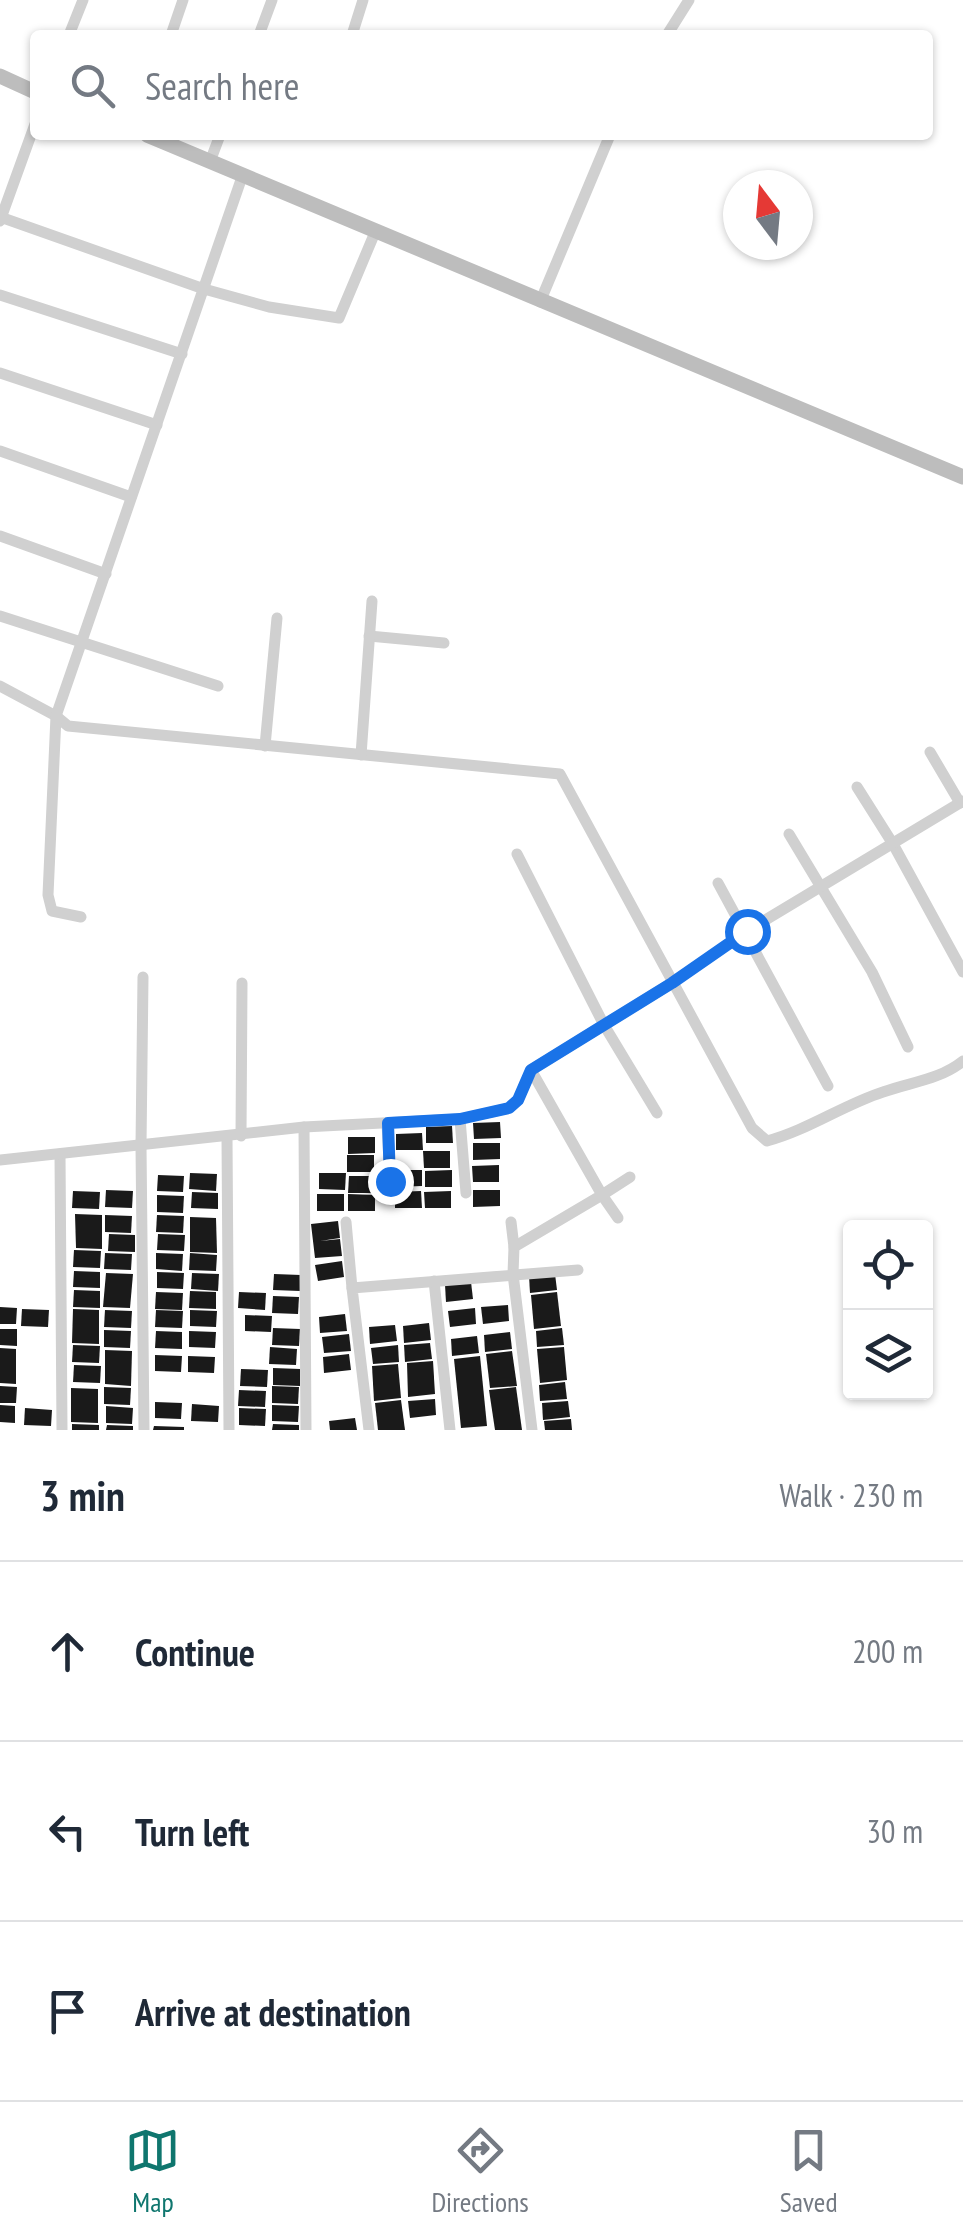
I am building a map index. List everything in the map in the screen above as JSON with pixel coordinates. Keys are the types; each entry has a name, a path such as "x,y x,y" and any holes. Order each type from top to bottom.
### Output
{"main road":[{"path":"0,76 30,90"},
{"path":"160,140 963,477"}],"street":[{"path":"71,30 83,0"},
{"path":"173,30 183,0"},
{"path":"260,30 272,0"},
{"path":"354,30 363,0"},
{"path":"670,30 687,3"},
{"path":"30,137 0,218 204,289 269,307 340,318 376,230"},
{"path":"210,159 218,140"},
{"path":"540,302 608,140"},
{"path":"80,917 52,911 48,895 56,716 243,174"},
{"path":"0,294 182,354"},
{"path":"0,372 157,425"},
{"path":"0,451 132,497"},
{"path":"0,536 106,574"},
{"path":"361,755 372,600"},
{"path":"0,616 218,686"},
{"path":"264,746 276,618"},
{"path":"370,636 444,643"},
{"path":"0,686 68,726 560,774 752,1128 767,1140 818,1122 882,1092 934,1078 963,1061"},
{"path":"0,1160 304,1127 460,1119 509,1108 518,1100 531,1070 672,983 747,931 960,807 930,752"},
{"path":"857,787 963,972"},
{"path":"790,834 872,972 908,1047"},
{"path":"517,854 604,1025 657,1113"},
{"path":"718,883 828,1086"},
{"path":"143,976 140,1146 144,1430"},
{"path":"241,1136 242,983"},
{"path":"531,1070 618,1218"},
{"path":"460,1119 466,1193"},
{"path":"388,1123 390,1181"},
{"path":"304,1127 306,1430"},
{"path":"227,1138 229,1430"},
{"path":"60,1154 62,1430"},
{"path":"514,1247 630,1177"},
{"path":"346,1222 369,1430"},
{"path":"511,1222 513,1274 532,1430"},
{"path":"352,1288 578,1270"},
{"path":"434,1281 450,1430"}],"building":[{"path":"500,1122 501,1138 474,1139 473,1123"},
{"path":"452,1126 453,1143 426,1143 426,1127"},
{"path":"422,1133 423,1150 396,1150 396,1134"},
{"path":"348,1137 375,1137 375,1153 348,1154"},
{"path":"473,1143 500,1143 500,1159 473,1160"},
{"path":"423,1151 450,1151 450,1168 424,1168"},
{"path":"347,1155 374,1155 374,1172 347,1172"},
{"path":"499,1165 499,1182 473,1182 472,1166"},
{"path":"395,1170 422,1170 422,1186 395,1187"},
{"path":"452,1170 452,1187 425,1187 425,1171"},
{"path":"190,1173 217,1174 216,1191 189,1189"},
{"path":"319,1173 346,1173 345,1190 319,1189"},
{"path":"158,1175 184,1176 183,1192 157,1191"},
{"path":"349,1176 375,1176 375,1193 348,1193"},
{"path":"106,1190 133,1191 132,1208 105,1207"},
{"path":"473,1190 500,1190 500,1206 473,1207"},
{"path":"73,1191 100,1192 99,1209 72,1208"},
{"path":"421,1191 422,1208 395,1208 395,1192"},
{"path":"451,1191 451,1208 425,1208 424,1192"},
{"path":"192,1192 218,1193 218,1209 191,1208"},
{"path":"317,1194 344,1194 344,1211 317,1211"},
{"path":"348,1194 375,1195 375,1211 348,1211"},
{"path":"157,1195 184,1196 183,1213 157,1212"},
{"path":"75,1214 102,1215 102,1249 76,1248"},
{"path":"105,1215 132,1216 131,1233 105,1232"},
{"path":"157,1215 184,1216 183,1233 156,1232"},
{"path":"190,1217 216,1218 217,1253 190,1252"},
{"path":"338,1221 340,1238 320,1241 340,1239 342,1256 315,1258 311,1224"},
{"path":"109,1234 135,1235 135,1252 108,1251"},
{"path":"158,1234 185,1235 184,1251 157,1250"},
{"path":"74,1250 101,1251 100,1268 73,1267"},
{"path":"105,1253 132,1254 131,1270 104,1269"},
{"path":"156,1253 183,1254 182,1271 156,1269"},
{"path":"190,1253 217,1255 216,1271 189,1270"},
{"path":"342,1261 344,1277 318,1281 315,1265"},
{"path":"74,1271 100,1272 100,1288 73,1287"},
{"path":"157,1272 184,1273 183,1289 157,1288"},
{"path":"106,1273 133,1274 130,1308 103,1307"},
{"path":"192,1273 219,1274 218,1291 191,1289"},
{"path":"274,1274 301,1275 300,1291 273,1290"},
{"path":"555,1274 557,1290 530,1293 529,1276"},
{"path":"471,1282 473,1299 446,1302 445,1285"},
{"path":"74,1290 100,1291 100,1308 73,1307"},
{"path":"190,1291 216,1292 216,1309 189,1308"},
{"path":"156,1292 183,1293 182,1310 155,1309"},
{"path":"239,1292 266,1293 265,1310 238,1308"},
{"path":"557,1292 561,1326 534,1329 531,1295"},
{"path":"273,1296 299,1297 298,1314 272,1313"},
{"path":"508,1305 509,1321 483,1324 481,1307"},
{"path":"0,1307 17,1308 16,1324 0,1324"},
{"path":"475,1308 476,1324 450,1327 448,1311"},
{"path":"22,1309 49,1310 48,1327 21,1326"},
{"path":"73,1309 99,1310 99,1344 72,1343"},
{"path":"105,1310 132,1311 131,1328 104,1327"},
{"path":"156,1310 183,1311 182,1328 155,1327"},
{"path":"190,1310 217,1311 216,1327 190,1326"},
{"path":"345,1314 347,1331 320,1333 319,1317"},
{"path":"245,1315 272,1316 271,1332 245,1331"},
{"path":"429,1323 431,1340 404,1343 403,1326"},
{"path":"395,1325 397,1341 370,1344 369,1327"},
{"path":"273,1328 300,1329 299,1346 272,1345"},
{"path":"562,1328 564,1345 537,1347 536,1331"},
{"path":"0,1329 17,1329 17,1346 0,1345"},
{"path":"104,1330 131,1331 130,1348 104,1347"},
{"path":"156,1331 182,1332 182,1349 155,1348"},
{"path":"189,1331 216,1332 215,1348 189,1347"},
{"path":"510,1332 512,1349 485,1352 484,1335"},
{"path":"349,1334 351,1351 324,1353 322,1337"},
{"path":"477,1336 479,1353 452,1356 451,1339"},
{"path":"430,1343 432,1359 405,1362 404,1345"},
{"path":"73,1345 100,1346 99,1363 72,1362"},
{"path":"398,1345 399,1362 373,1364 371,1348"},
{"path":"270,1347 297,1349 296,1365 269,1364"},
{"path":"564,1347 567,1380 540,1383 537,1349"},
{"path":"0,1348 16,1349 16,1384 0,1383"},
{"path":"105,1350 132,1351 131,1386 105,1384"},
{"path":"512,1351 517,1386 490,1388 486,1354"},
{"path":"349,1354 351,1370 324,1373 323,1357"},
{"path":"155,1355 182,1356 181,1372 155,1371"},
{"path":"188,1356 215,1357 214,1373 188,1372"},
{"path":"480,1356 487,1426 461,1428 454,1359"},
{"path":"433,1361 435,1394 408,1397 407,1363"},
{"path":"398,1364 401,1398 374,1401 372,1366"},
{"path":"74,1365 101,1366 100,1383 73,1382"},
{"path":"273,1368 300,1369 300,1386 273,1385"},
{"path":"241,1369 268,1370 267,1387 240,1386"},
{"path":"565,1382 567,1399 540,1401 539,1385"},
{"path":"0,1386 17,1387 16,1403 0,1403"},
{"path":"272,1386 299,1387 298,1404 272,1403"},
{"path":"104,1387 131,1388 130,1405 104,1404"},
{"path":"516,1387 522,1430 495,1430 489,1390"},
{"path":"71,1388 98,1389 98,1423 71,1422"},
{"path":"239,1390 266,1391 265,1407 238,1406"},
{"path":"435,1399 436,1415 410,1418 408,1401"},
{"path":"401,1400 405,1430 378,1430 375,1403"},
{"path":"568,1401 570,1417 543,1420 542,1403"},
{"path":"155,1402 182,1403 181,1419 155,1418"},
{"path":"192,1404 219,1406 218,1422 191,1421"},
{"path":"0,1405 15,1406 15,1423 0,1422"},
{"path":"272,1405 299,1406 298,1422 272,1421"},
{"path":"106,1406 133,1408 132,1424 106,1423"},
{"path":"25,1408 52,1410 51,1426 24,1425"},
{"path":"239,1408 266,1409 265,1426 239,1425"},
{"path":"355,1418 357,1430 330,1430 329,1421"},
{"path":"571,1419 572,1430 545,1430 544,1421"},
{"path":"72,1424 99,1425 99,1430 72,1430"},
{"path":"273,1424 299,1425 299,1430 272,1430"},
{"path":"107,1425 133,1426 133,1430 106,1430"},
{"path":"154,1426 184,1427 184,1430 153,1430"}],"route":[{"path":"390,1181 388,1123 460,1119 509,1108 518,1100 531,1070 672,983 747,931"}]}
